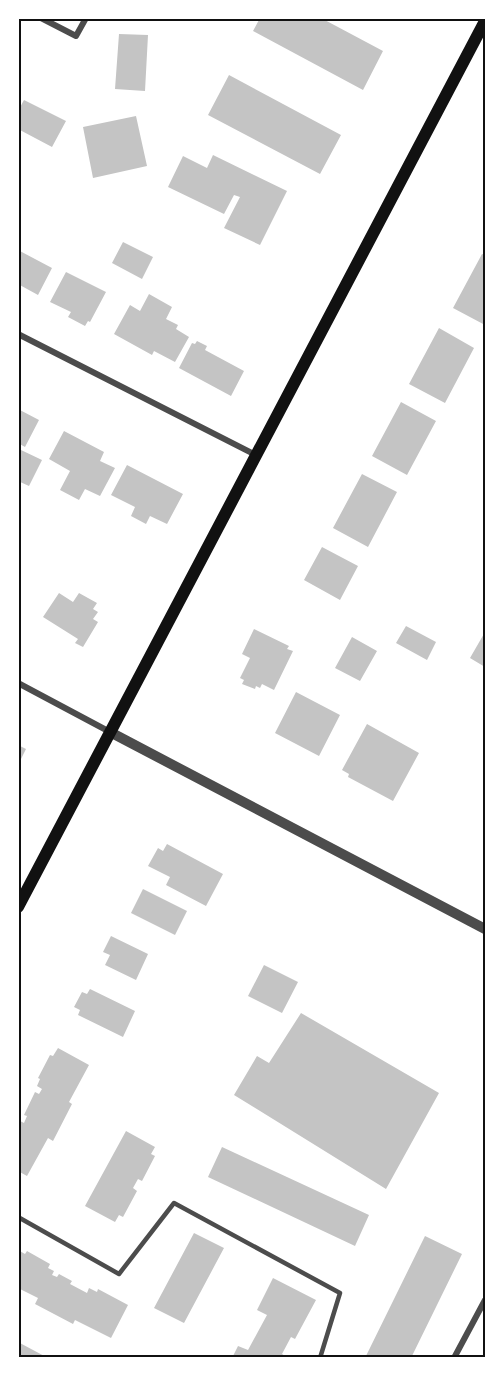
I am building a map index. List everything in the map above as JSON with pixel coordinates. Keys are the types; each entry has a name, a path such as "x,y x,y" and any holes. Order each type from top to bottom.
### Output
{"main road":[{"path":"18,907 485,21"}],"street":[{"path":"41,18 76,36 86,18"},
{"path":"18,334 256,454"},
{"path":"18,683 485,929"},
{"path":"454,1358 485,1299"}],"lane":[{"path":"18,1216 119,1274 174,1203 340,1293 320,1358"}],"building":[{"path":"260,18 321,18 383,51 363,90 253,31"},
{"path":"119,34 148,35 145,91 115,89"},
{"path":"229,75 341,135 320,174 208,115"},
{"path":"24,100 66,121 52,147 18,129 18,111"},
{"path":"136,116 147,166 93,178 83,127"},
{"path":"213,155 287,191 260,245 224,228 240,197 234,195 224,214 168,187 183,156 207,168"},
{"path":"123,242 153,257 142,279 112,263"},
{"path":"18,250 52,268 38,295 18,284"},
{"path":"482,254 485,255 485,325 453,308"},
{"path":"66,272 106,292 90,322 88,321 85,326 68,317 71,312 50,302"},
{"path":"149,294 172,307 166,319 178,325 176,329 189,337 175,362 154,351 152,355 114,334 130,305 140,311"},
{"path":"439,328 474,348 445,403 409,384"},
{"path":"197,341 207,346 205,350 244,371 231,396 179,368 192,343 195,344"},
{"path":"401,402 436,421 407,475 372,456"},
{"path":"18,409 39,420 25,447 18,443"},
{"path":"64,431 104,452 100,461 115,468 100,496 85,489 79,500 60,490 70,471 49,459"},
{"path":"21,450 42,460 29,486 18,481 18,458"},
{"path":"127,465 183,494 167,524 150,516 146,524 131,516 135,507 111,495"},
{"path":"362,474 397,492 368,547 333,528"},
{"path":"322,547 358,566 340,600 304,580"},
{"path":"59,593 73,602 79,593 97,603 93,609 98,612 93,619 98,622 83,647 75,643 78,639 43,617"},
{"path":"406,626 436,642 427,660 396,643"},
{"path":"254,629 289,646 287,649 293,651 274,690 262,684 260,688 256,686 255,689 242,684 244,680 240,678 250,658 242,654"},
{"path":"485,632 485,667 470,658"},
{"path":"352,637 377,651 360,681 335,668"},
{"path":"296,692 340,715 319,756 275,733"},
{"path":"367,724 419,753 393,801 348,777 349,774 342,770"},
{"path":"18,745 26,749 18,765"},
{"path":"167,844 223,874 206,906 166,885 170,877 148,866 158,848 163,851"},
{"path":"143,889 187,911 175,935 131,913"},
{"path":"111,936 148,954 136,980 105,965 110,955 103,952"},
{"path":"264,965 298,982 282,1013 248,996"},
{"path":"90,989 135,1011 123,1037 78,1015 80,1010 74,1007 82,992 87,994"},
{"path":"301,1013 439,1093 386,1189 234,1095 257,1056 269,1063"},
{"path":"58,1048 89,1065 69,1102 72,1104 53,1141 48,1138 27,1176 18,1171 18,1126 20,1121 24,1123 27,1116 24,1115 35,1092 39,1094 42,1089 37,1086 40,1079 38,1078 50,1055 53,1056"},
{"path":"126,1131 155,1147 151,1154 155,1156 142,1181 138,1179 133,1188 137,1191 123,1217 119,1215 115,1222 85,1206"},
{"path":"222,1147 369,1215 355,1246 208,1177"},
{"path":"194,1233 224,1248 184,1323 154,1308"},
{"path":"425,1236 462,1254 411,1358 365,1358"},
{"path":"18,1250 25,1254 27,1251 50,1264 48,1268 54,1271 52,1275 57,1277 59,1274 72,1281 70,1284 87,1293 89,1288 97,1292 98,1289 128,1305 111,1338 75,1320 73,1324 35,1304 38,1298 18,1288"},
{"path":"273,1278 316,1300 295,1339 291,1337 282,1354 284,1358 232,1358 238,1346 248,1350 267,1315 257,1310"},
{"path":"18,1342 48,1358 18,1358"}]}
